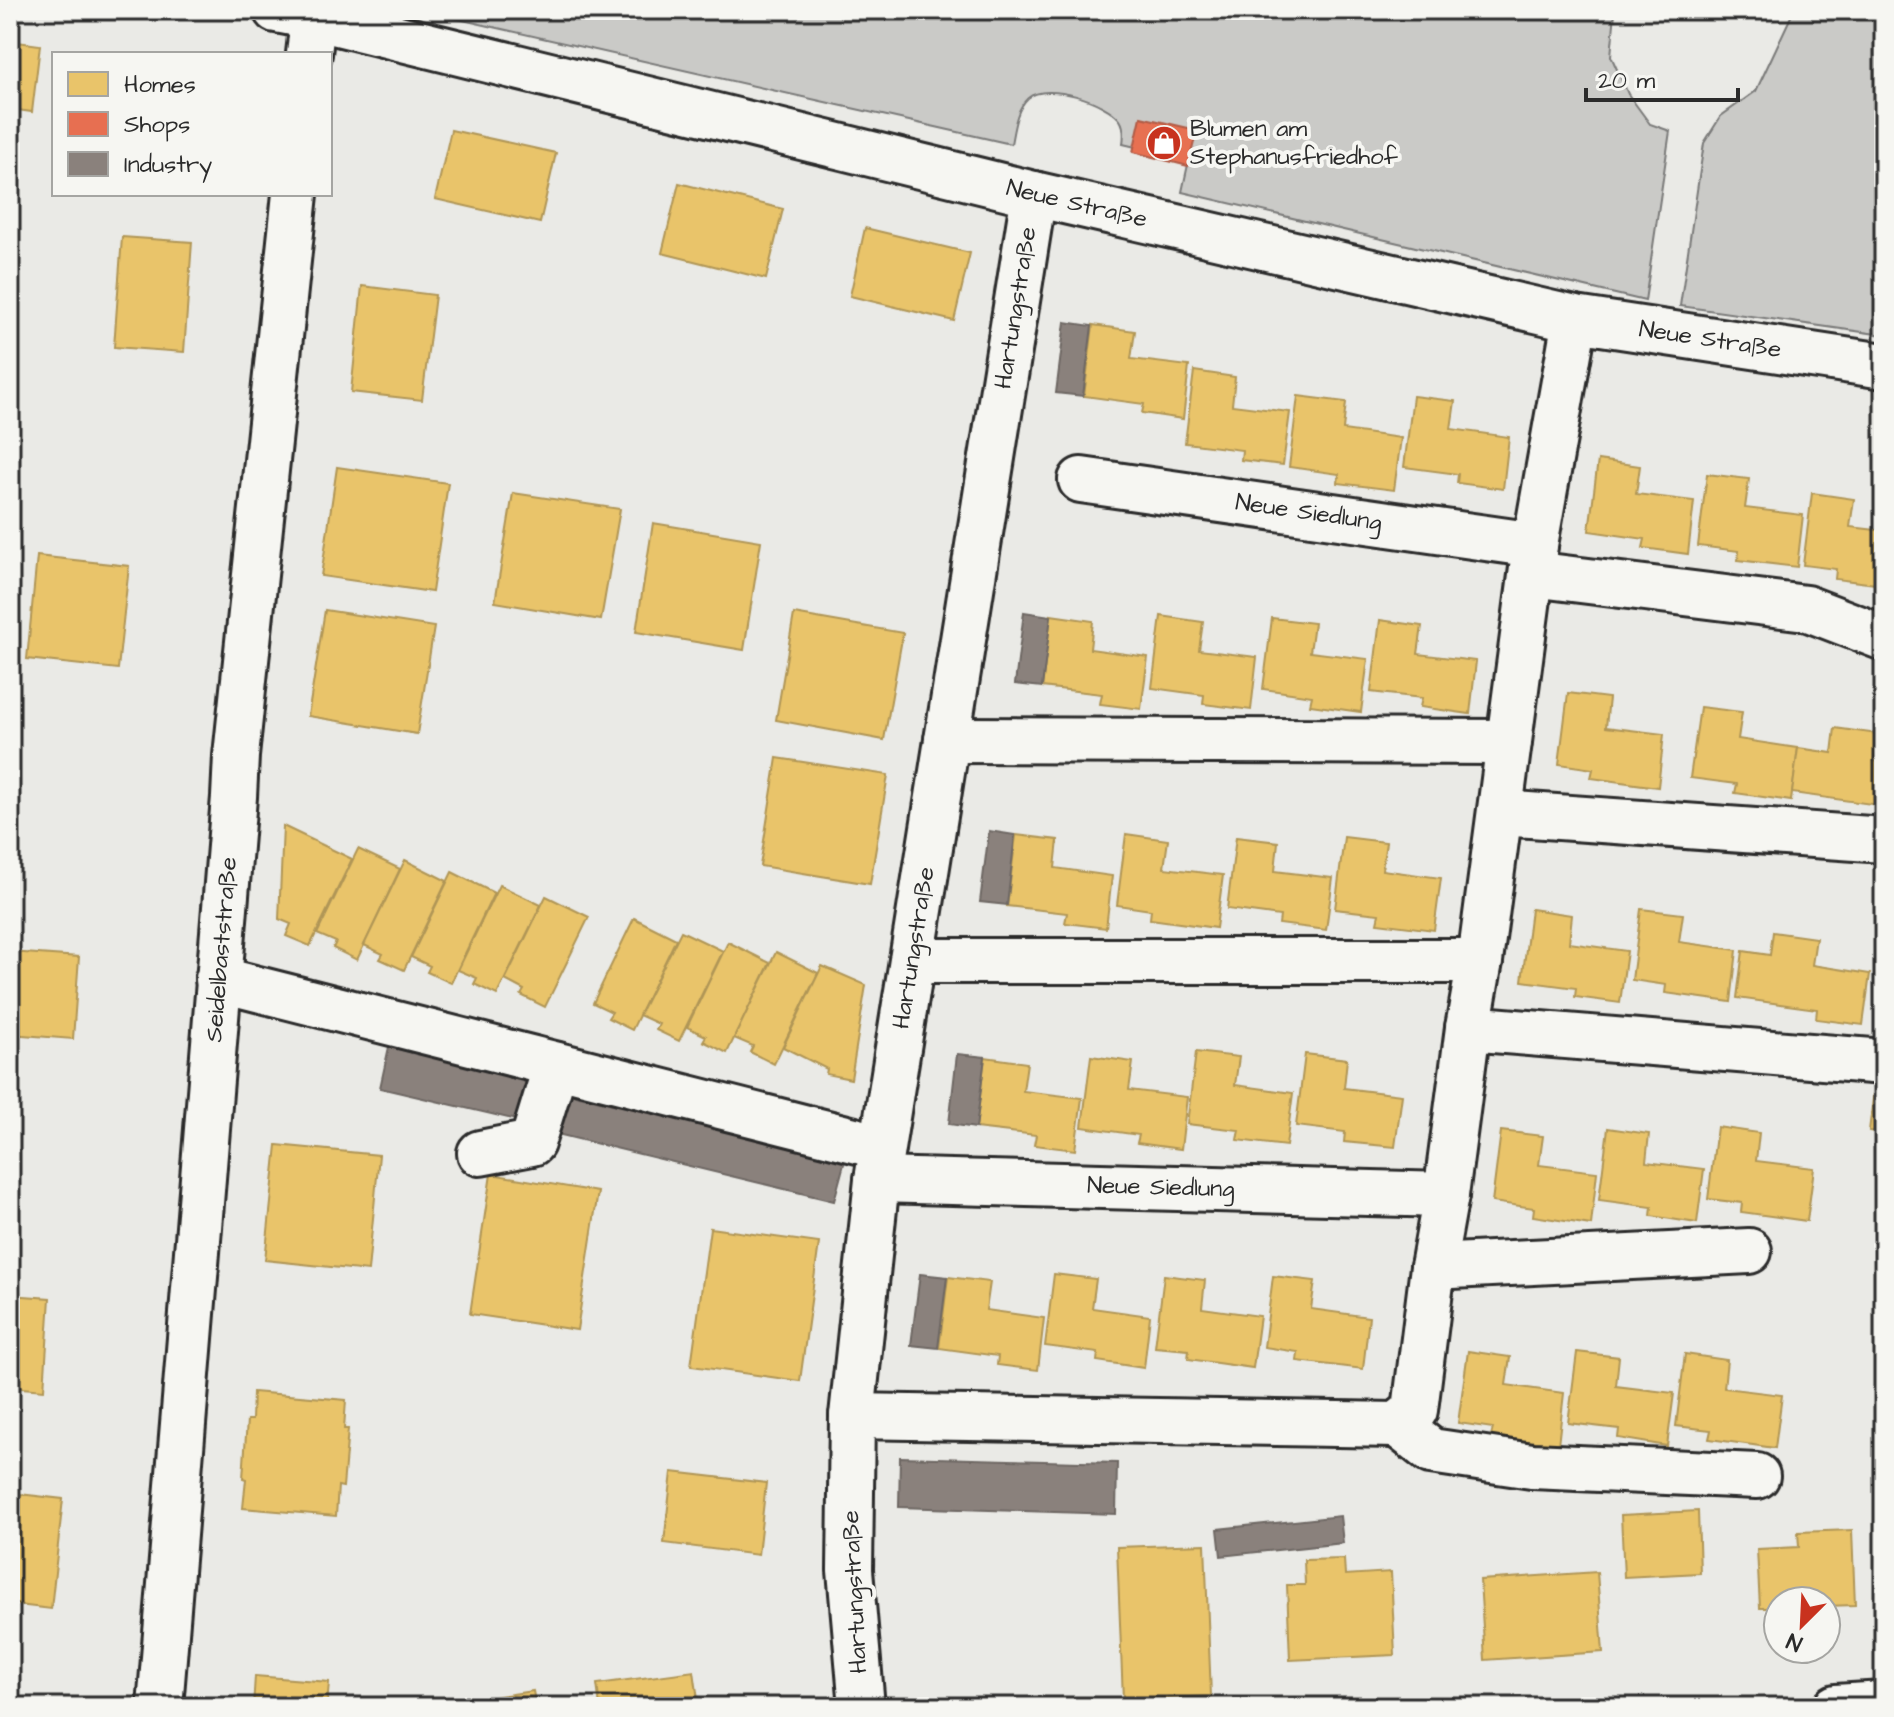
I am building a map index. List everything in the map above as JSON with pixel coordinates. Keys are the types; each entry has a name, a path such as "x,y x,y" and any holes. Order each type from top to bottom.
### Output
{"street":[{"name":"Neue Straße","path":"303,23 1575,319 1884,366"},
{"name":"Hartungstraße","path":"862,1707 850,1570 852,1416 880,1164 1034,194"},
{"name":"Seidelbaststraße","path":"160,1707 236,756 295,196"},
{"path":"1398,1425 1415,1410 1534,560 1575,319"},
{"name":"Neue Siedlung","path":"1081,480 1806,608 1884,638"},
{"path":"947,740 1509,742"},
{"path":"1500,813 1884,840"},
{"path":"912,961 1480,961"},
{"name":"Neue Siedlung","path":"218,979 556,1065 880,1164 1446,1195"},
{"path":"1468,1028 1884,1062"},
{"path":"480,1153 532,1143 556,1065"},
{"path":"1433,1267 1749,1251"},
{"path":"852,1416 1398,1425 1431,1451 1532,1466 1757,1476"},
{"path":"1836,1707 1884,1704"}],"shaded area":[{"path":"418,10 1615,12 1611,56 1628,94 1650,124 1670,131 1645,301 1182,192 1189,160 1123,144 1120,120 1102,106 1076,96 1048,92 1028,98 1018,113 1011,144"},
{"path":"1794,10 1884,10 1884,335 1680,306 1704,143 1721,116 1756,91"}],"building: Homes":[{"path":"10,41 40,45 32,112 10,109"},
{"path":"451,130 556,153 540,223 435,199"},
{"path":"679,183 783,209 766,279 662,253"},
{"path":"865,228 970,253 954,321 850,296"},
{"path":"122,237 192,242 184,352 114,347"},
{"path":"362,286 435,295 422,400 351,392"},
{"path":"1093,325 1135,331 1131,359 1189,366 1183,419 1142,413 1144,404 1084,396"},
{"path":"1194,371 1235,377 1232,405 1290,412 1283,465 1241,460 1242,450 1185,443"},
{"path":"1298,396 1346,402 1343,430 1401,438 1394,490 1338,483 1339,474 1289,467"},
{"path":"1413,396 1455,401 1451,429 1509,437 1503,489 1457,483 1458,474 1404,467"},
{"path":"1598,460 1640,466 1636,494 1694,501 1688,554 1643,548 1645,539 1589,531"},
{"path":"337,467 448,483 432,592 321,576"},
{"path":"1707,474 1749,479 1745,508 1803,515 1797,567 1738,560 1739,551 1698,546"},
{"path":"513,493 620,509 601,620 495,602"},
{"path":"1812,493 1854,499 1850,527 1884,531 1884,585 1835,579 1836,569 1803,565"},
{"path":"653,523 761,541 744,650 636,632"},
{"path":"37,556 129,566 118,669 27,659"},
{"path":"325,610 434,627 417,734 308,716"},
{"path":"794,614 903,633 884,740 776,720"},
{"path":"1051,615 1093,621 1090,649 1148,657 1141,709 1100,704 1102,694 1042,687"},
{"path":"1161,616 1203,622 1199,650 1257,657 1251,710 1203,704 1204,695 1152,688"},
{"path":"1272,618 1314,623 1310,652 1368,659 1361,712 1310,705 1312,696 1263,689"},
{"path":"1380,620 1422,626 1418,654 1476,661 1470,714 1420,707 1422,698 1371,692"},
{"path":"1568,693 1609,698 1606,727 1664,734 1658,787 1591,778 1593,769 1559,764"},
{"path":"1700,707 1742,712 1738,739 1798,748 1791,801 1735,793 1737,784 1690,778"},
{"path":"1835,728 1878,734 1874,761 1884,763 1884,816 1878,815 1879,805 1792,793 1798,748 1832,753"},
{"path":"777,758 888,775 870,884 760,866"},
{"path":"283,826 352,859 310,946 286,936 291,924 279,919"},
{"path":"1126,834 1168,840 1164,868 1223,875 1216,928 1150,919 1151,910 1117,905"},
{"path":"1016,835 1058,840 1055,868 1112,876 1106,928 1065,923 1067,913 1007,906"},
{"path":"1236,837 1278,842 1275,871 1333,878 1326,930 1279,924 1280,916 1227,909"},
{"path":"1344,837 1386,842 1382,870 1441,878 1434,930 1377,923 1379,914 1335,909"},
{"path":"358,849 400,869 357,960 333,948 336,942 317,934"},
{"path":"405,860 447,881 404,970 380,959 383,954 364,945"},
{"path":"452,872 494,893 451,983 427,972 430,966 411,957"},
{"path":"499,885 541,905 497,995 474,984 477,978 458,970"},
{"path":"546,896 589,917 545,1007 521,995 524,990 505,980"},
{"path":"1531,909 1572,915 1569,943 1627,951 1620,1003 1575,997 1576,988 1522,981"},
{"path":"1641,909 1683,914 1679,942 1737,950 1731,1002 1665,993 1666,985 1632,980"},
{"path":"634,918 676,939 632,1030 608,1018 612,1012 593,1003"},
{"path":"681,931 723,951 679,1041 656,1030 659,1024 639,1015"},
{"path":"1773,932 1816,938 1812,965 1870,974 1863,1025 1816,1019 1817,1009 1737,998 1743,951 1770,955"},
{"path":"728,942 770,963 727,1053 703,1041 706,1036 687,1027"},
{"path":"10,952 79,957 73,1039 10,1034"},
{"path":"776,952 818,973 774,1064 750,1052 753,1046 734,1038"},
{"path":"822,966 866,985 851,1079 826,1074 827,1069 783,1047"},
{"path":"1196,1052 1239,1057 1235,1085 1293,1093 1286,1146 1237,1140 1239,1130 1187,1124"},
{"path":"1305,1054 1347,1059 1344,1088 1402,1095 1395,1147 1344,1142 1345,1132 1296,1126"},
{"path":"1091,1056 1133,1062 1129,1090 1187,1097 1181,1149 1137,1143 1139,1135 1082,1127"},
{"path":"985,1057 1027,1063 1023,1091 1082,1098 1075,1150 1034,1145 1036,1135 976,1128"},
{"path":"1876,1075 1884,1076 1884,1134 1869,1131"},
{"path":"1717,1127 1759,1133 1756,1161 1814,1168 1807,1221 1741,1212 1742,1203 1708,1199"},
{"path":"1608,1128 1649,1134 1646,1162 1704,1169 1697,1223 1651,1216 1652,1207 1599,1200"},
{"path":"1501,1131 1543,1136 1539,1165 1597,1172 1591,1225 1533,1216 1534,1208 1492,1202"},
{"path":"277,1145 379,1155 368,1271 265,1260"},
{"path":"491,1174 598,1192 577,1330 470,1314"},
{"path":"710,1228 819,1243 800,1381 691,1366"},
{"path":"1054,1274 1096,1279 1092,1308 1150,1316 1144,1368 1097,1361 1098,1353 1045,1346"},
{"path":"1164,1275 1205,1280 1202,1308 1260,1316 1253,1368 1188,1359 1189,1350 1155,1347"},
{"path":"1273,1276 1315,1281 1311,1309 1369,1317 1363,1369 1297,1361 1298,1352 1264,1347"},
{"path":"948,1277 990,1282 986,1310 1044,1318 1038,1370 997,1365 998,1356 939,1348"},
{"path":"10,1295 50,1298 44,1390 10,1387"},
{"path":"1468,1351 1510,1357 1506,1385 1564,1393 1558,1445 1491,1436 1493,1428 1458,1423"},
{"path":"1577,1352 1619,1357 1616,1386 1674,1393 1667,1446 1618,1438 1619,1429 1568,1423"},
{"path":"1685,1354 1727,1360 1724,1388 1782,1395 1775,1448 1709,1439 1711,1430 1676,1426"},
{"path":"253,1392 346,1400 344,1429 348,1429 343,1487 338,1486 336,1516 243,1508 247,1420 252,1420"},
{"path":"672,1472 766,1483 758,1555 664,1543"},
{"path":"10,1493 63,1499 51,1609 10,1604"},
{"path":"1698,1511 1700,1573 1624,1577 1621,1515"},
{"path":"1852,1530 1855,1605 1842,1605 1842,1585 1762,1585 1760,1608 1757,1549 1799,1547 1798,1532"},
{"path":"1205,1544 1211,1696 1123,1700 1117,1547"},
{"path":"1344,1559 1345,1575 1391,1572 1395,1655 1290,1660 1287,1585 1305,1585 1304,1560"},
{"path":"1597,1572 1603,1652 1485,1660 1480,1580"},
{"path":"694,1671 699,1707 600,1707 597,1684"},
{"path":"255,1676 329,1682 327,1707 253,1707"},
{"path":"533,1691 536,1707 481,1707 480,1699"}],"building: Shops":[{"name":"Blumen am Stephanusfriedhof","path":"1141,117 1197,130 1188,166 1133,152"}],"building: Industry":[{"path":"1065,322 1092,326 1083,396 1056,393"},
{"path":"1024,612 1051,616 1042,687 1015,684"},
{"path":"989,831 1015,835 1007,905 980,902"},
{"path":"389,1047 531,1081 521,1121 380,1088"},
{"path":"957,1054 985,1057 976,1128 949,1124"},
{"path":"563,1092 845,1160 834,1201 553,1133"},
{"path":"920,1274 947,1277 938,1348 911,1345"},
{"path":"900,1457 1117,1463 1116,1514 899,1507"},
{"path":"1340,1516 1343,1543 1221,1556 1218,1529"}],"place":[{"name":"Blumen am Stephanusfriedhof","path":"1164,143"}]}
